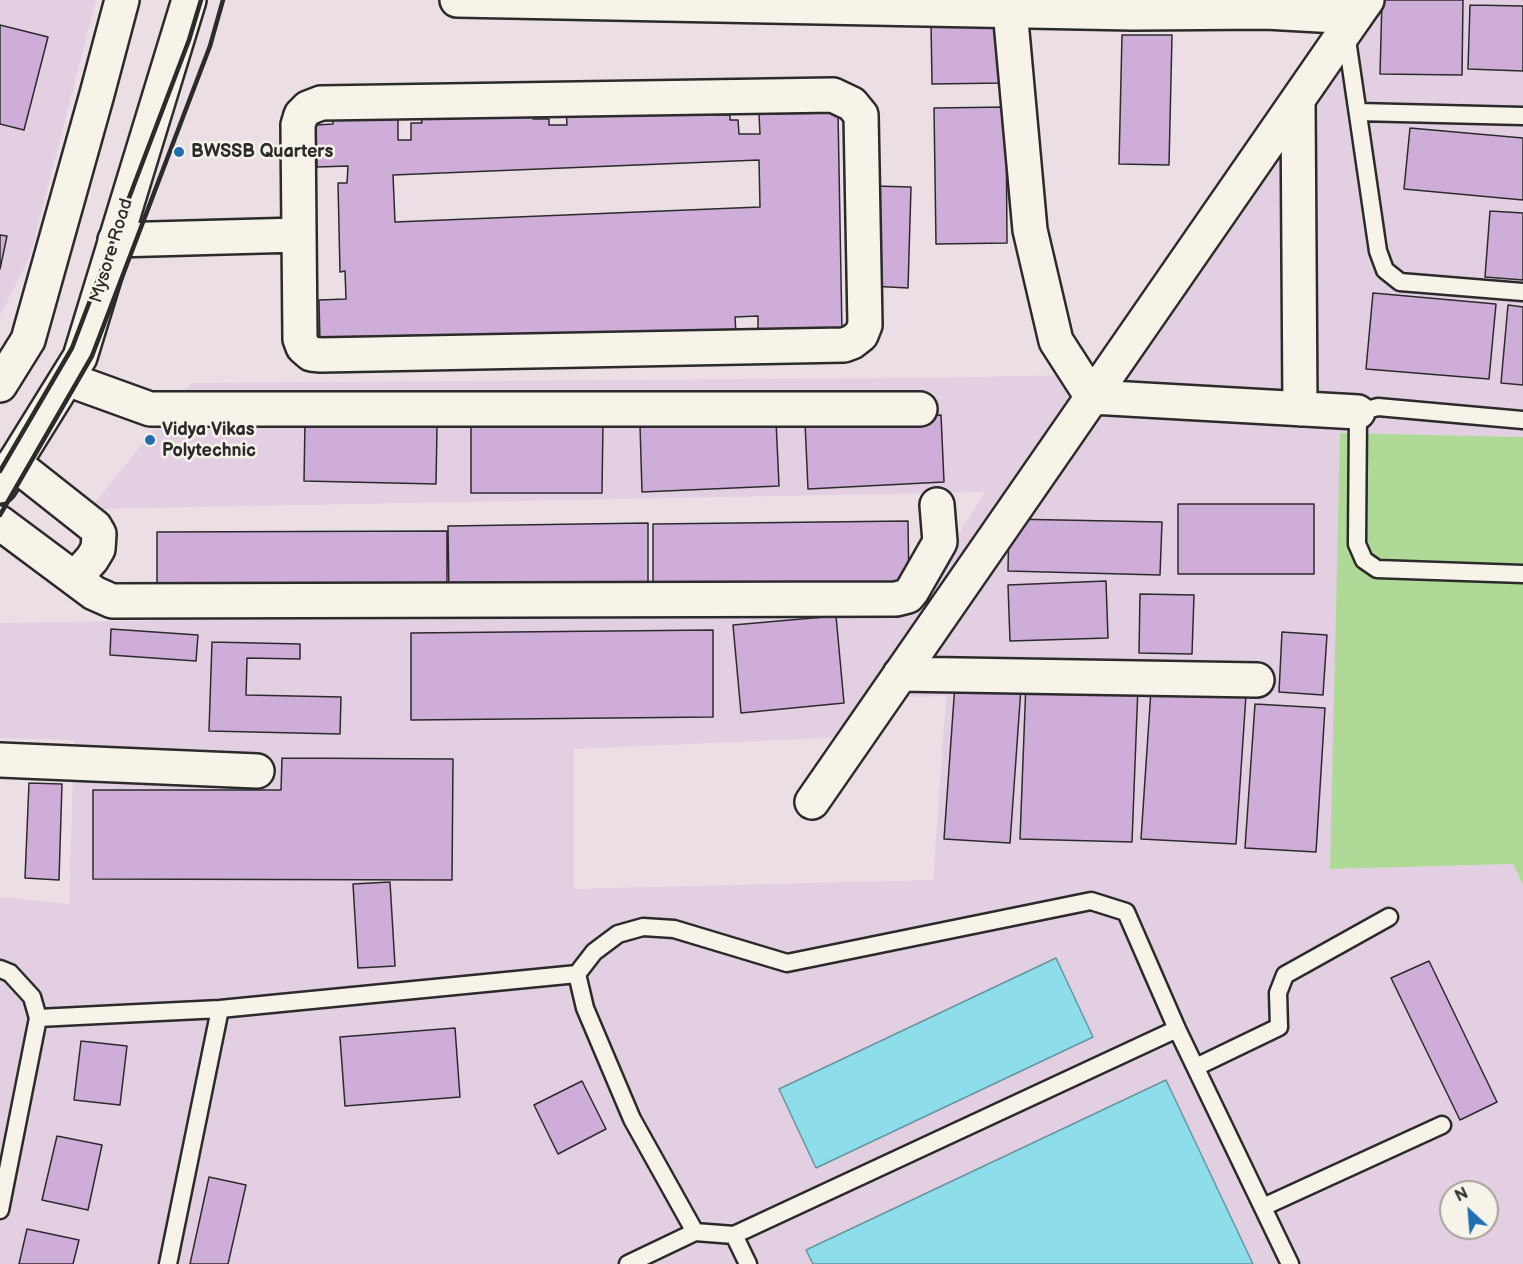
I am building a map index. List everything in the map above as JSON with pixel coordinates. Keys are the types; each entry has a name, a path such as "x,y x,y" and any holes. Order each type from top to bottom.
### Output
{"main road":[{"path":"0,385 28,340 98,94 122,0"},
{"name":"Mysore Road","path":"7,475 80,357 189,0"},
{"path":"457,0 1010,10 1134,6 1266,6 1356,16 812,802"},
{"path":"1010,10 1030,230 1056,341 1092,397"},
{"path":"833,95 852,104 861,115 865,325 861,335 844,345 311,354 303,347 300,339 298,234 298,125 301,115 308,108 321,103 833,95"},
{"path":"1298,100 1300,409"},
{"path":"115,240 298,234"},
{"path":"67,379 150,409 920,409"},
{"path":"1092,397 1358,412"},
{"path":"7,475 95,527 99,534 98,549 75,578"},
{"path":"0,523 102,597 112,601 896,599 908,596 912,591 940,542 937,505"},
{"path":"900,674 1257,680"},
{"path":"0,760 257,771"}],"lane":[{"path":"1356,16 1358,112 1378,251 1384,270 1400,282 1523,292"},
{"path":"1358,112 1523,116"},
{"path":"1523,420 1378,407 1358,412 1358,544 1364,560 1377,569 1523,574"},
{"path":"38,1018 220,1009 577,974 594,952 618,934 642,927 674,930 787,963 1090,901 1126,912 1177,1029 1290,1264"},
{"path":"1196,1067 1279,1027 1278,993 1285,975 1389,917"},
{"path":"0,969 10,973 32,997 38,1018 0,1210"},
{"path":"577,974 585,1008 632,1119 695,1232"},
{"path":"168,1264 220,1009"},
{"path":"628,1264 695,1232 734,1234 1177,1029"},
{"path":"1263,1207 1442,1125"},
{"path":"734,1234 748,1264"}],"shaded area":[{"path":"0,0 96,0 30,256 0,316"},
{"path":"1374,0 1523,0 1523,437 1340,433 1331,869 1513,864 1523,885 1523,1264 0,1264 0,897 69,904 74,740 0,738 0,623 912,609 985,492 90,509 191,383 923,378 1121,374","holes":["946,696 933,880 574,889 574,749 872,736 901,697"]}],"green space":[{"path":"1340,433 1523,437 1523,885 1513,864 1330,869"}],"water":[{"path":"1056,958 1093,1037 816,1168 779,1089"},
{"path":"1166,1080 1253,1264 813,1264 806,1250"}],"building":[{"path":"1382,0 1463,0 1462,75 1380,74"},
{"path":"1470,5 1523,6 1523,71 1468,69"},
{"path":"1003,22 1003,83 932,84 931,23"},
{"path":"0,25 48,37 24,130 0,124"},
{"path":"1122,35 1172,35 1169,165 1119,164"},
{"path":"566,106 713,108 713,115 730,115 730,120 738,120 739,134 760,134 759,114 838,113 842,332 758,334 758,316 735,317 736,334 423,341 423,335 395,336 395,342 320,344 319,300 346,299 345,271 340,272 338,183 347,183 348,166 317,167 316,125 333,124 333,120 382,119 382,114 398,114 398,140 411,140 411,123 422,123 421,118 438,118 438,113 505,111 505,117 533,116 533,119 549,119 549,125 567,125","holes":["759,160 760,207 395,222 393,175"]},
{"path":"1006,107 1007,243 936,244 934,108"},
{"path":"1410,128 1523,138 1523,200 1404,189"},
{"path":"874,186 911,187 908,288 870,286"},
{"path":"1490,211 1523,213 1523,280 1485,277"},
{"path":"0,235 7,236 0,269"},
{"path":"1373,293 1496,304 1489,379 1366,369"},
{"path":"1508,305 1523,307 1523,385 1501,383"},
{"path":"941,415 944,482 808,489 805,422"},
{"path":"776,420 779,486 642,492 640,426"},
{"path":"471,422 603,422 602,493 471,493"},
{"path":"305,423 437,426 436,484 304,481"},
{"path":"1178,504 1314,504 1314,574 1178,574"},
{"path":"1009,519 1162,522 1160,575 1008,571"},
{"path":"908,521 909,588 653,590 653,524"},
{"path":"648,523 648,593 449,595 448,526"},
{"path":"447,531 447,587 157,589 157,532"},
{"path":"1106,581 1108,638 1010,641 1008,585"},
{"path":"1140,594 1194,595 1192,654 1139,653"},
{"path":"836,616 844,703 741,713 733,625"},
{"path":"111,629 198,635 196,661 110,655"},
{"path":"713,630 713,717 411,720 411,633"},
{"path":"1282,632 1327,635 1323,695 1279,692"},
{"path":"212,642 300,644 300,659 247,658 246,695 341,697 340,734 209,731"},
{"path":"1026,682 1138,686 1132,842 1020,839"},
{"path":"955,684 1021,688 1010,843 944,839"},
{"path":"1151,690 1246,695 1236,844 1141,839"},
{"path":"1255,704 1325,708 1316,852 1245,848"},
{"path":"282,758 453,759 452,880 93,879 93,790 281,790"},
{"path":"29,783 62,784 59,880 25,878"},
{"path":"390,882 395,966 358,968 353,884"},
{"path":"1429,961 1497,1102 1460,1120 1391,978"},
{"path":"455,1028 460,1097 345,1106 340,1037"},
{"path":"81,1041 127,1046 120,1105 74,1100"},
{"path":"582,1081 606,1129 558,1154 534,1105"},
{"path":"57,1136 102,1145 88,1210 42,1200"},
{"path":"209,1177 246,1185 228,1264 190,1264"},
{"path":"27,1229 79,1240 73,1264 19,1264"}],"railway":[{"path":"0,471 72,348 189,40 201,0"},
{"path":"0,515 92,356 210,46 223,0"}],"place":[{"name":"BWSSB Quarters","path":"179,152"},
{"name":"Vidya Vikas Polytechnic","path":"150,440"}]}
